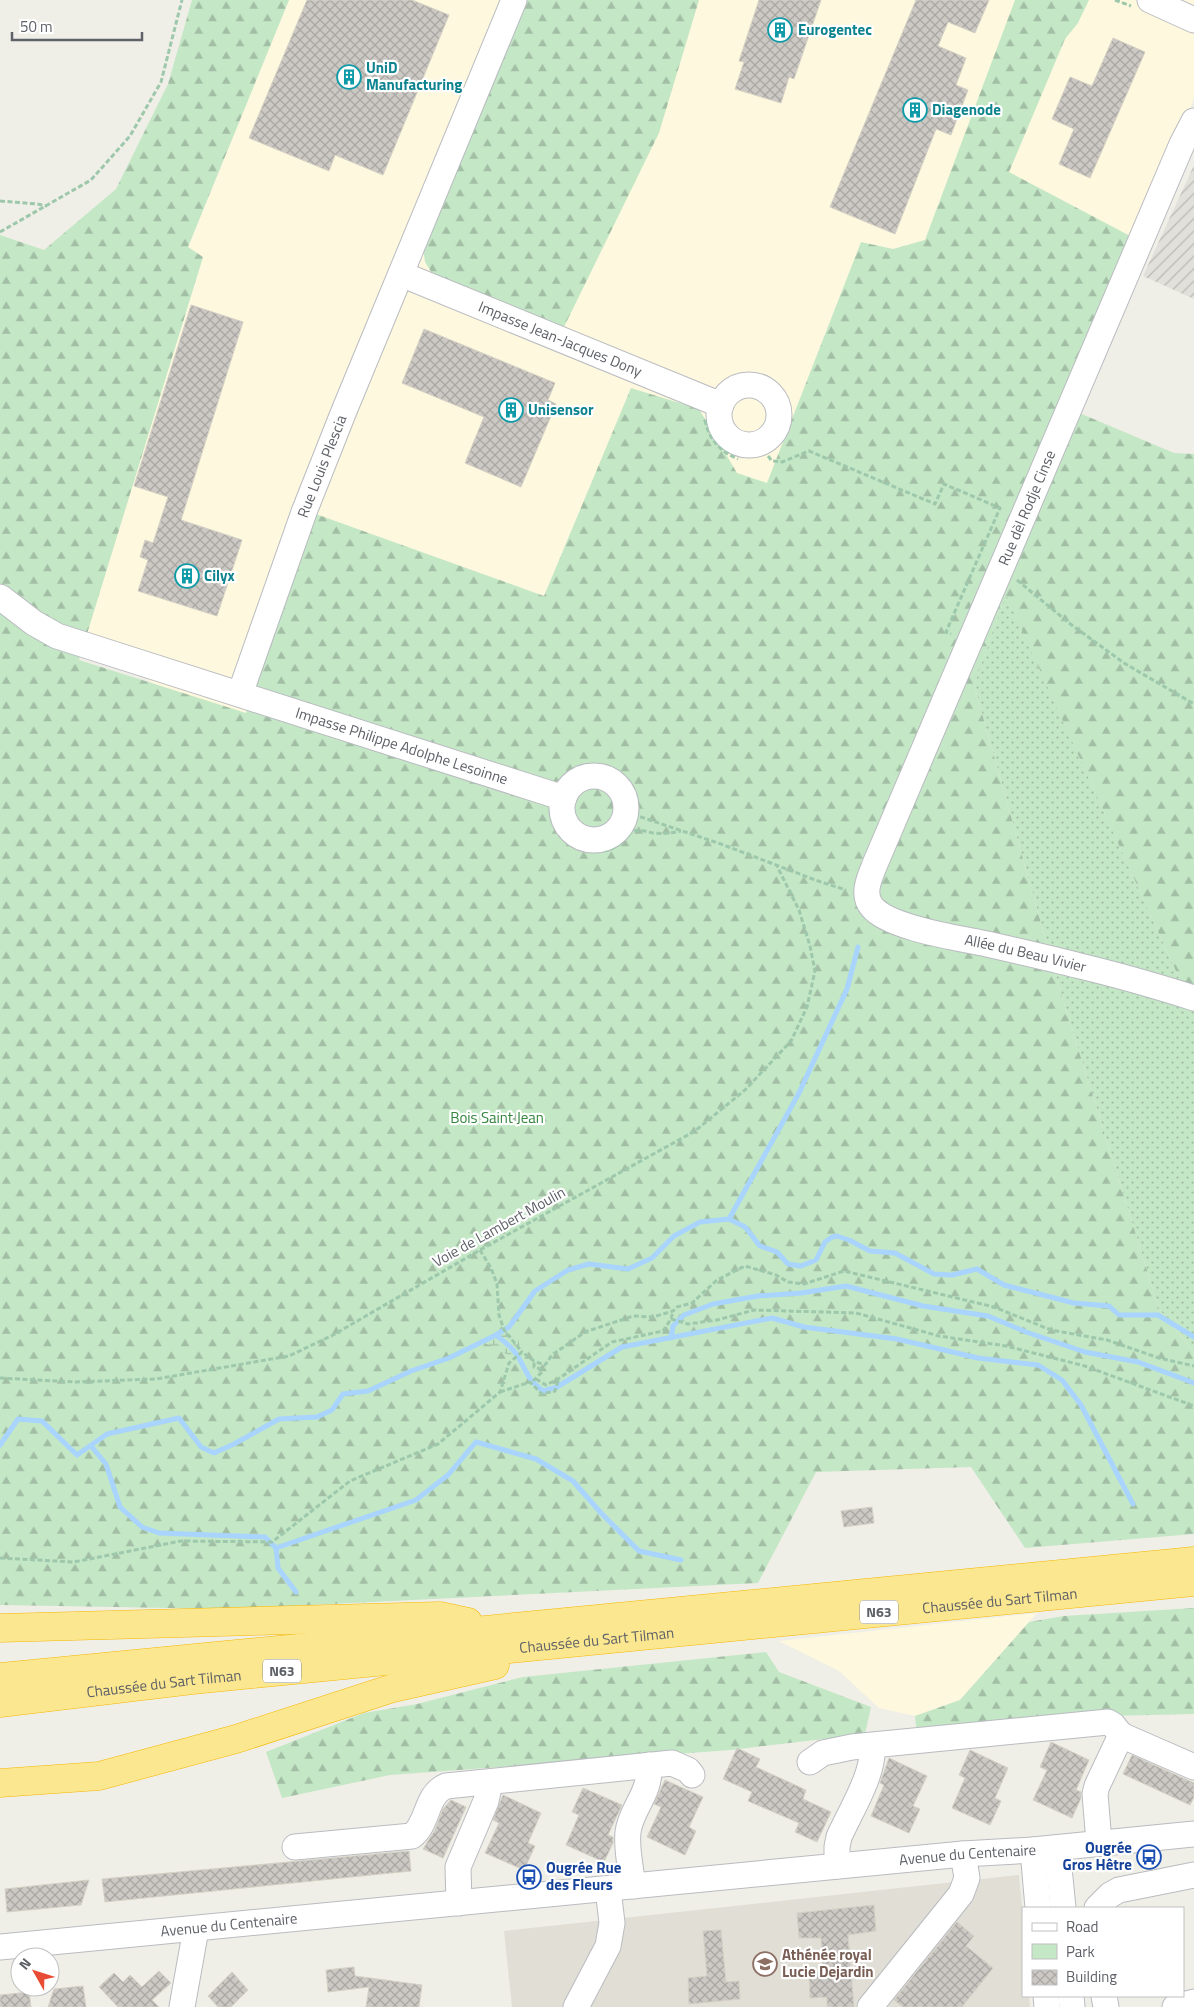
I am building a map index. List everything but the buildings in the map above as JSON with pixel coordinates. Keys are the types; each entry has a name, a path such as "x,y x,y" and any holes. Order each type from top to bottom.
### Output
{"highway":[{"name":"Chaussée du Sart Tilman","path":"0,1677 1194,1561"},
{"name":"Chaussée du Sart Tilman","path":"0,1703 192,1680 1194,1582"},
{"path":"0,1628 440,1616 497,1628"},
{"path":"0,1783 99,1776 236,1739 393,1688 521,1659 564,1643"}],"street":[{"name":"Rue Louis Plescia","path":"240,694 307,504 514,0"},
{"path":"1150,0 1194,20"},
{"name":"Rue dèl Rodje Cinse","path":"867,896 868,882 875,864 1182,144 1194,121"},
{"name":"Impasse Jean-Jacques Dony","path":"401,274 721,405"},
{"path":"746,385 757,386 766,390 774,398 778,407 777,427 771,436 761,443 753,446 743,445 725,435 719,420 721,405 724,398 738,387 746,385"},
{"path":"0,597 34,623 58,636 240,694"},
{"name":"Impasse Philippe Adolphe Lesoinne","path":"240,694 564,798"},
{"path":"588,777 599,777 609,780 618,786 624,796 626,812 621,825 614,833 605,838 585,839 568,827 562,808 564,798 570,788 578,781 588,777"},
{"name":"Allée du Beau Vivier","path":"867,896 869,903 878,913 896,922 948,936 1080,966 1194,998"},
{"path":"810,1762 823,1753 837,1749 1108,1722 1121,1734 1194,1767"},
{"path":"1099,1842 1097,1786 1121,1734"},
{"path":"838,1866 837,1847 839,1837 871,1768 872,1746"},
{"path":"295,1847 412,1836 419,1827 439,1789 463,1784 672,1763 688,1770 692,1775"},
{"path":"633,1886 628,1830 647,1787 650,1766"},
{"path":"459,1903 458,1867 486,1801 490,1782"},
{"name":"Avenue du Centenaire","path":"0,1947 963,1854 1045,1849 1099,1842 1194,1834"},
{"path":"1038,1907 1045,1849"},
{"path":"1045,1849 1062,1907"},
{"path":"870,2007 961,1894 967,1878 963,1854"},
{"path":"1098,1907 1110,1895 1119,1890 1194,1875"},
{"path":"576,2007 608,1946 612,1923 608,1889"},
{"path":"182,2007 196,1929"},
{"path":"1175,2007 1194,2002"}],"path":[{"path":"0,232 47,207 91,180 130,136 161,82 182,0"},
{"path":"0,200 47,207"},
{"path":"761,443 764,451 772,460 782,462 809,451 935,504 944,484 1000,508 946,632 970,642"},
{"path":"1016,579 1073,626 1124,663 1194,704"},
{"path":"626,812 721,844 818,881 867,896"},
{"path":"626,838 637,830 667,834 681,831"},
{"name":"Voie de Lambert Moulin","path":"0,1378 75,1382 156,1379 288,1356 333,1335 480,1250 695,1131 745,1090 791,1041 807,1008 815,971 810,946 799,910 777,866"},
{"path":"480,1250 491,1268 497,1284 499,1315 504,1330 522,1352 534,1361 545,1365 552,1355 585,1332 633,1316 653,1318 673,1311 677,1307 692,1303 717,1280 745,1266 776,1275 788,1282 804,1284 844,1271 994,1307 1051,1330 1107,1340 1159,1358 1194,1366"},
{"path":"671,1319 688,1324 716,1320 754,1310 856,1313 939,1336 1006,1346 1085,1366 1194,1406"},
{"path":"534,1361 534,1367 541,1369 542,1372 534,1380 546,1385 558,1379 612,1342 663,1331 671,1319 673,1311"},
{"path":"500,1392 509,1363 522,1352"},
{"path":"0,1558 74,1562 181,1540 272,1542 350,1481 438,1444 500,1392 530,1382 542,1394 555,1391 558,1379"}],"shaded area":[{"path":"289,0 1194,0 1194,97 1192,104 1134,238 1127,234 745,1090 0,578 86,636 203,257 188,247"},
{"path":"1194,165 1194,299 1143,276"},
{"path":"1037,1613 960,1700 915,1716 879,1708 839,1671 779,1641"},
{"name":"Athénée royal Lucie Dejardin","path":"1019,1875 1022,1907 1022,1997 1029,1997 1030,2007 512,2007 504,1931"}],"green space":[{"name":"Bois Saint Jean","path":"192,0 289,0 188,247 203,257 79,660 246,713 313,513 544,596 631,388 699,409 737,473 767,483 861,242 893,249 925,240 1015,0 1089,0 1078,23 1065,39 1009,172 1134,238 1058,404 1174,453 1194,454 1194,1011 1006,595 974,685 1059,987 1159,1309 1194,1352 1194,1534 1025,1548 971,1467 816,1472 758,1583 228,1609 0,1605 0,235 44,250 116,189 168,84"},
{"path":"525,0 699,0 659,133 563,329 433,275 425,262 423,247"},
{"path":"1006,594 1194,1011 1194,1352 1159,1309 1059,987 974,685"},
{"path":"509,1327 514,1328 518,1338 520,1351 518,1358 483,1342 494,1332"},
{"path":"1194,1608 1194,1714 1106,1716 917,1736 915,1716 960,1700 1029,1622 1064,1616"},
{"path":"766,1652 779,1672 871,1707 865,1734 731,1750 390,1775 282,1798 266,1752 364,1713 417,1704 523,1677"}],"waterway":[{"path":"729,1219 799,1093 847,989 858,947"},
{"path":"0,1445 18,1419 42,1421 77,1455 107,1434 179,1418 201,1447 214,1453 279,1419 317,1417 332,1410 343,1394 368,1391 411,1371 449,1358 496,1335 509,1327 535,1291 568,1270 589,1264 628,1269 652,1258 674,1236 700,1222 729,1219 745,1227 760,1246 777,1252 788,1264 801,1266 816,1260 825,1242 837,1236 870,1251 895,1253 934,1274 952,1275 977,1269 1004,1285 1074,1303 1109,1306 1119,1315 1158,1315 1194,1337"},
{"path":"671,1338 673,1326 684,1315 713,1304 758,1296 801,1293 846,1286 923,1306 988,1316 1026,1332 1085,1352 1138,1362 1194,1383"},
{"path":"496,1335 512,1349 530,1378 543,1391 557,1387 622,1347 772,1318 804,1327 897,1339 978,1358 1038,1365 1062,1380 1081,1405 1133,1504"},
{"path":"276,1548 416,1500 448,1475 476,1442 536,1459 573,1481 601,1513 639,1551 681,1560"},
{"path":"91,1446 106,1464 120,1507 142,1527 159,1533 265,1537 276,1548 278,1568 296,1592"}],"place":[{"name":"Eurogentec","path":"780,30"},
{"name":"UniD Manufacturing","path":"349,77"},
{"name":"Diagenode","path":"915,110"},
{"name":"Unisensor","path":"511,410"},
{"name":"Cilyx","path":"187,576"},
{"name":"Ougrée Gros Hêtre","path":"1149,1857"},
{"name":"Ougrée Rue des Fleurs","path":"529,1877"},
{"name":"Athénée royal Lucie Dejardin","path":"765,1964"}]}
